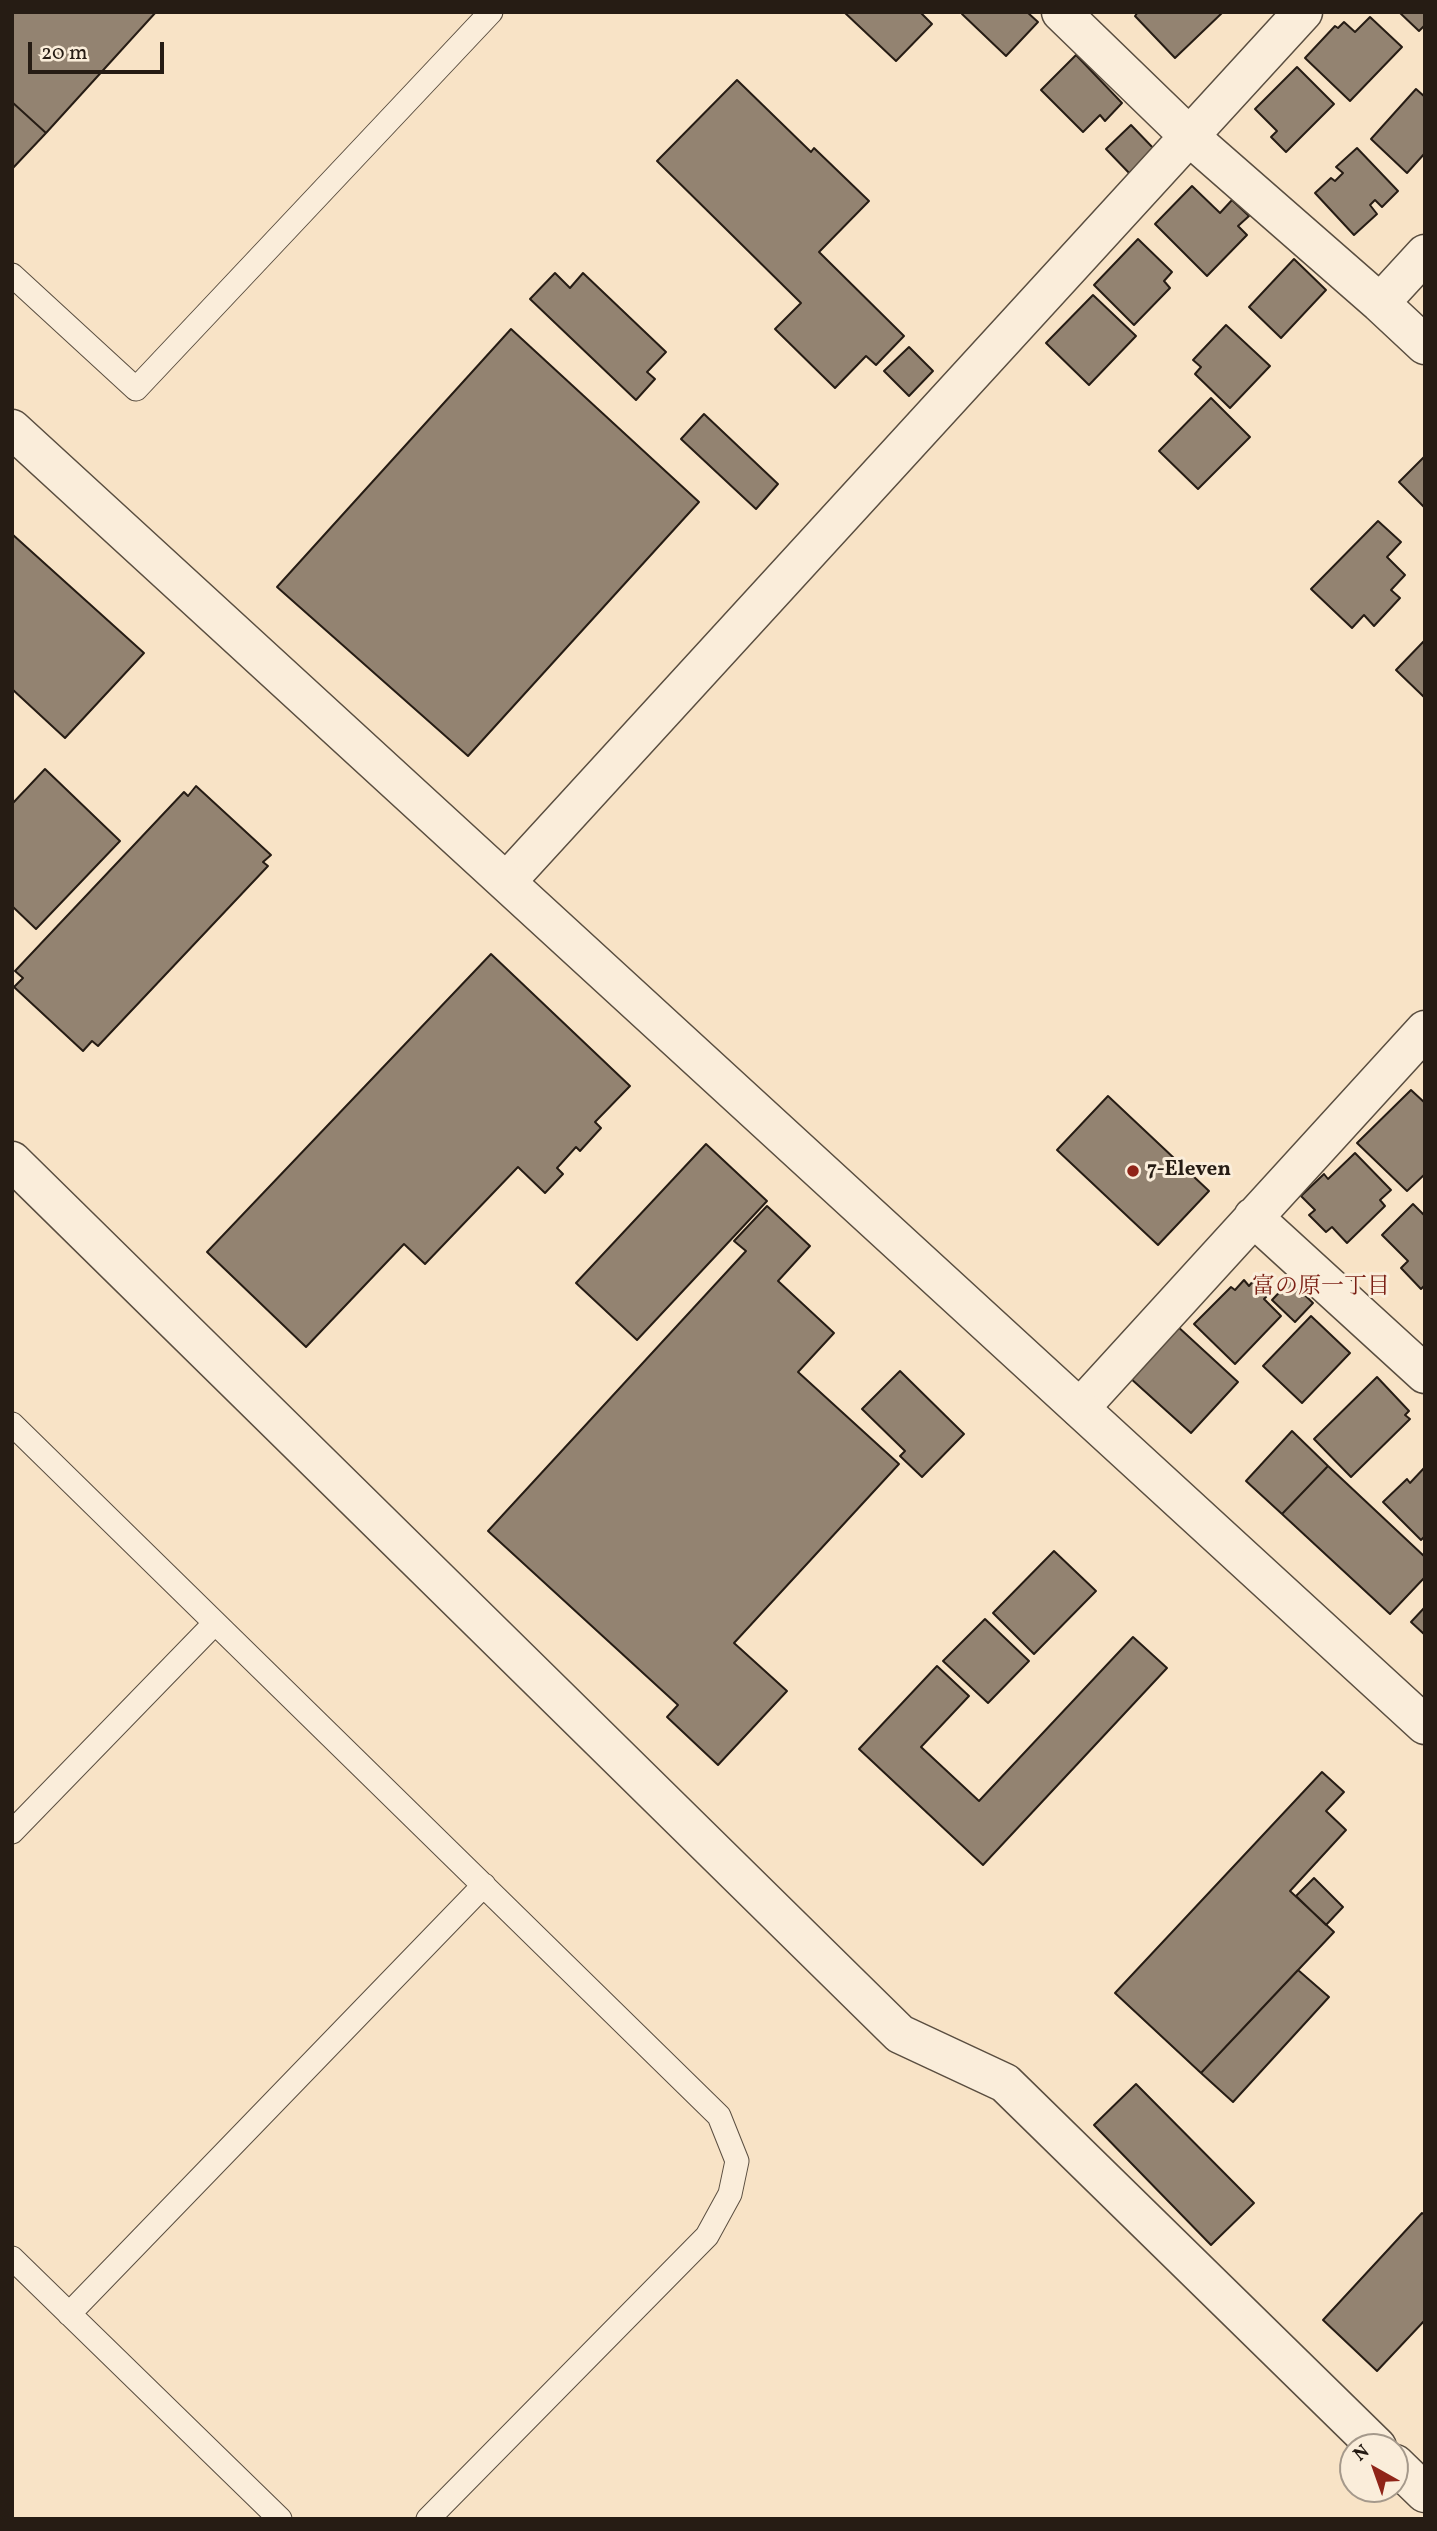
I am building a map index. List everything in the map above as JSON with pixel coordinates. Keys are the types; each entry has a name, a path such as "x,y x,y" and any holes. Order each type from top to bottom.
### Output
{"street":[{"path":"1061,12 1189,136 1425,345"},
{"path":"507,881 1303,12"},
{"path":"1380,303 1425,254"},
{"path":"12,429 1425,1725"},
{"path":"1080,1408 1254,1217 1422,1039"},
{"path":"12,1161 900,2034 1005,2083 1363,2433"},
{"path":"1254,1217 1425,1374"},
{"path":"1409,2478 1425,2493"}],"lane":[{"path":"12,275 136,389 491,12"},
{"path":"12,1424 719,2116 737,2161 730,2194 706,2236 428,2519"},
{"path":"12,1832 215,1623"},
{"path":"69,2314 484,1885"},
{"path":"12,2258 280,2519"}],"building":[{"path":"12,12 156,12 46,133 12,102"},
{"path":"844,12 920,12 932,24 896,61"},
{"path":"1027,12 1038,22 1006,56 962,14"},
{"path":"1138,12 1223,12 1175,58 1135,16"},
{"path":"1399,12 1425,12 1425,25 1419,31"},
{"path":"1370,17 1402,47 1350,101 1305,58 1335,26 1338,28 1344,22 1355,32"},
{"path":"1076,55 1122,103 1105,121 1100,115 1083,132 1041,90"},
{"path":"1297,67 1334,104 1286,152 1271,137 1277,131 1255,109"},
{"path":"737,80 811,152 814,148 869,201 819,252 904,336 876,365 866,356 835,388 775,329 801,303 657,161"},
{"path":"1416,89 1425,97 1425,153 1407,173 1371,139"},
{"path":"12,102 46,133 12,169"},
{"path":"1131,125 1156,151 1131,175 1106,149"},
{"path":"1357,148 1398,191 1382,207 1375,200 1370,205 1377,214 1354,235 1315,193 1331,178 1335,181 1343,173 1336,167"},
{"path":"1192,186 1220,213 1232,200 1249,216 1238,226 1247,235 1207,276 1155,224"},
{"path":"1138,239 1172,272 1164,281 1170,288 1134,325 1094,285"},
{"path":"1294,259 1326,290 1281,338 1249,307"},
{"path":"555,273 570,288 583,273 666,352 647,372 655,379 636,400 530,299"},
{"path":"1093,295 1136,336 1089,385 1046,343"},
{"path":"1226,325 1270,366 1230,408 1195,374 1201,367 1193,360"},
{"path":"511,329 699,502 468,756 277,587"},
{"path":"909,347 933,371 909,396 884,371"},
{"path":"1211,398 1250,437 1198,489 1159,451"},
{"path":"704,414 778,484 756,509 681,439"},
{"path":"1425,456 1425,508 1399,482"},
{"path":"1378,521 1401,542 1387,557 1405,575 1391,590 1400,598 1374,626 1364,615 1352,628 1311,589"},
{"path":"12,534 144,653 65,738 12,689"},
{"path":"1425,640 1425,698 1396,670"},
{"path":"45,769 120,841 36,929 12,906 12,804"},
{"path":"196,786 271,855 263,862 268,866 98,1046 92,1041 83,1051 14,987 23,978 15,971 184,792 188,796"},
{"path":"491,954 630,1086 595,1122 601,1128 580,1151 576,1147 557,1168 563,1174 545,1193 518,1167 425,1264 404,1244 306,1347 207,1252"},
{"path":"1411,1090 1425,1103 1425,1174 1407,1191 1357,1143"},
{"name":"7-Eleven","path":"1108,1096 1209,1191 1158,1245 1057,1150"},
{"path":"706,1144 767,1201 637,1340 576,1283"},
{"path":"1355,1153 1391,1190 1380,1200 1385,1206 1347,1243 1332,1227 1326,1232 1309,1215 1315,1210 1301,1196 1324,1174 1328,1179"},
{"path":"1413,1204 1425,1216 1425,1285 1421,1289 1401,1268 1408,1261 1382,1235"},
{"path":"767,1206 810,1246 778,1281 834,1333 798,1372 899,1464 734,1643 787,1691 718,1765 667,1717 678,1705 488,1531 746,1251 734,1241"},
{"path":"1244,1280 1249,1286 1254,1280 1269,1294 1264,1299 1281,1316 1235,1364 1194,1324 1231,1287 1235,1290"},
{"path":"1290,1281 1313,1303 1295,1322 1272,1300"},
{"path":"1311,1316 1350,1353 1302,1403 1263,1366"},
{"path":"1176,1325 1238,1382 1191,1433 1129,1377"},
{"path":"900,1371 964,1434 922,1477 900,1456 905,1451 862,1409"},
{"path":"1377,1377 1409,1411 1405,1415 1410,1419 1351,1477 1314,1439"},
{"path":"1292,1431 1328,1466 1282,1514 1246,1481"},
{"path":"1328,1466 1425,1557 1425,1577 1390,1614 1282,1514"},
{"path":"1425,1467 1425,1536 1421,1540 1383,1502 1407,1479 1410,1483"},
{"path":"1054,1551 1096,1591 1034,1654 993,1613"},
{"path":"1425,1607 1425,1635 1411,1622"},
{"path":"985,1619 1029,1661 988,1703 943,1661"},
{"path":"1133,1637 1167,1668 983,1865 859,1749 937,1666 969,1696 921,1747 979,1801"},
{"path":"1322,1772 1344,1792 1326,1811 1346,1830 1290,1891 1334,1932 1201,2073 1115,1993"},
{"path":"1314,1878 1343,1907 1326,1925 1296,1896"},
{"path":"1298,1970 1329,1997 1233,2102 1201,2073"},
{"path":"1136,2084 1254,2203 1211,2245 1094,2125"},
{"path":"1422,2213 1425,2215 1425,2320 1377,2371 1323,2320"}],"place":[{"name":"7-Eleven","path":"1133,1171"}],"district":[{"name":"富の原一丁目","path":"1321,1289"}]}
